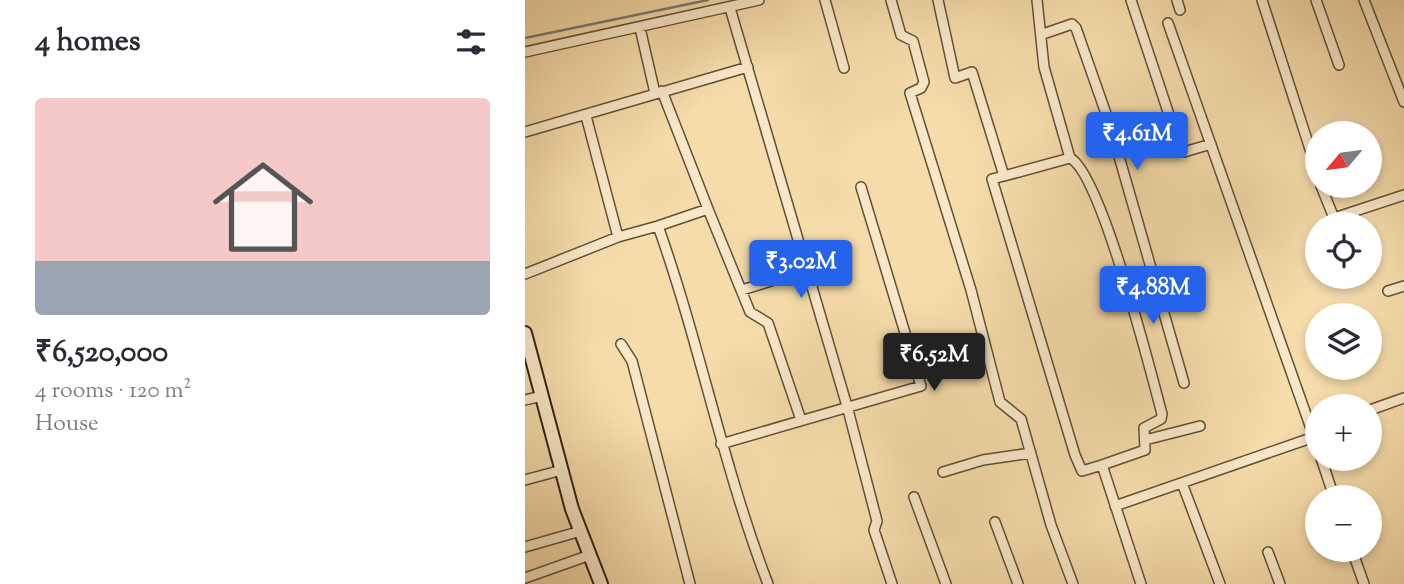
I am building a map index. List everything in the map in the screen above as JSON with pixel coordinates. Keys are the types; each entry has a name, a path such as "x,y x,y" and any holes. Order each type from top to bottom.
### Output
{"street":[{"path":"525,52 759,0"},
{"path":"825,0 844,68"},
{"path":"891,0 901,35 913,41 924,82 923,86 910,93 967,278 1000,402 1021,419 1051,525 1073,584"},
{"path":"938,0 955,78 972,72 1004,176"},
{"path":"1037,0 1043,34 1040,49 1070,158"},
{"path":"1131,0 1180,148 1184,152 1211,144"},
{"path":"1177,0 1180,10"},
{"path":"1262,0 1305,134"},
{"path":"1316,0 1339,65"},
{"path":"1364,0 1404,102"},
{"path":"730,8 847,406 877,521 874,530 892,584"},
{"path":"1168,23 1305,406"},
{"path":"1043,34 1072,24 1076,28 1110,125 1184,383"},
{"path":"640,28 659,92 750,312 768,323 801,419"},
{"path":"525,132 748,67"},
{"path":"586,116 618,237"},
{"path":"1070,158 1079,162 1095,198 1129,295 1163,414 1161,419 1143,428 1146,450 1082,471 992,179 1070,158"},
{"path":"721,444 916,388 922,381 862,187"},
{"path":"1326,198 1334,218 1404,195"},
{"path":"525,275 618,237 708,209"},
{"path":"658,226 697,346 721,444 768,584"},
{"path":"742,290 807,270"},
{"path":"1388,291 1404,286"},
{"path":"525,333 529,361 542,396 562,470 601,584"},
{"path":"621,344 632,361 690,584"},
{"path":"525,400 542,396"},
{"path":"1382,406 1404,398"},
{"path":"1145,440 1200,426"},
{"path":"1115,506 1305,435"},
{"path":"943,472 983,460 1031,453"},
{"path":"1102,464 1141,584"},
{"path":"525,480 562,470"},
{"path":"1182,483 1220,584"},
{"path":"914,497 946,584"},
{"path":"995,522 1018,584"},
{"path":"525,547 581,531"},
{"path":"1268,552 1280,584"},
{"path":"525,578 590,555"},
{"path":"1356,562 1364,584"}],"waterway":[{"path":"525,38 708,0"}]}
